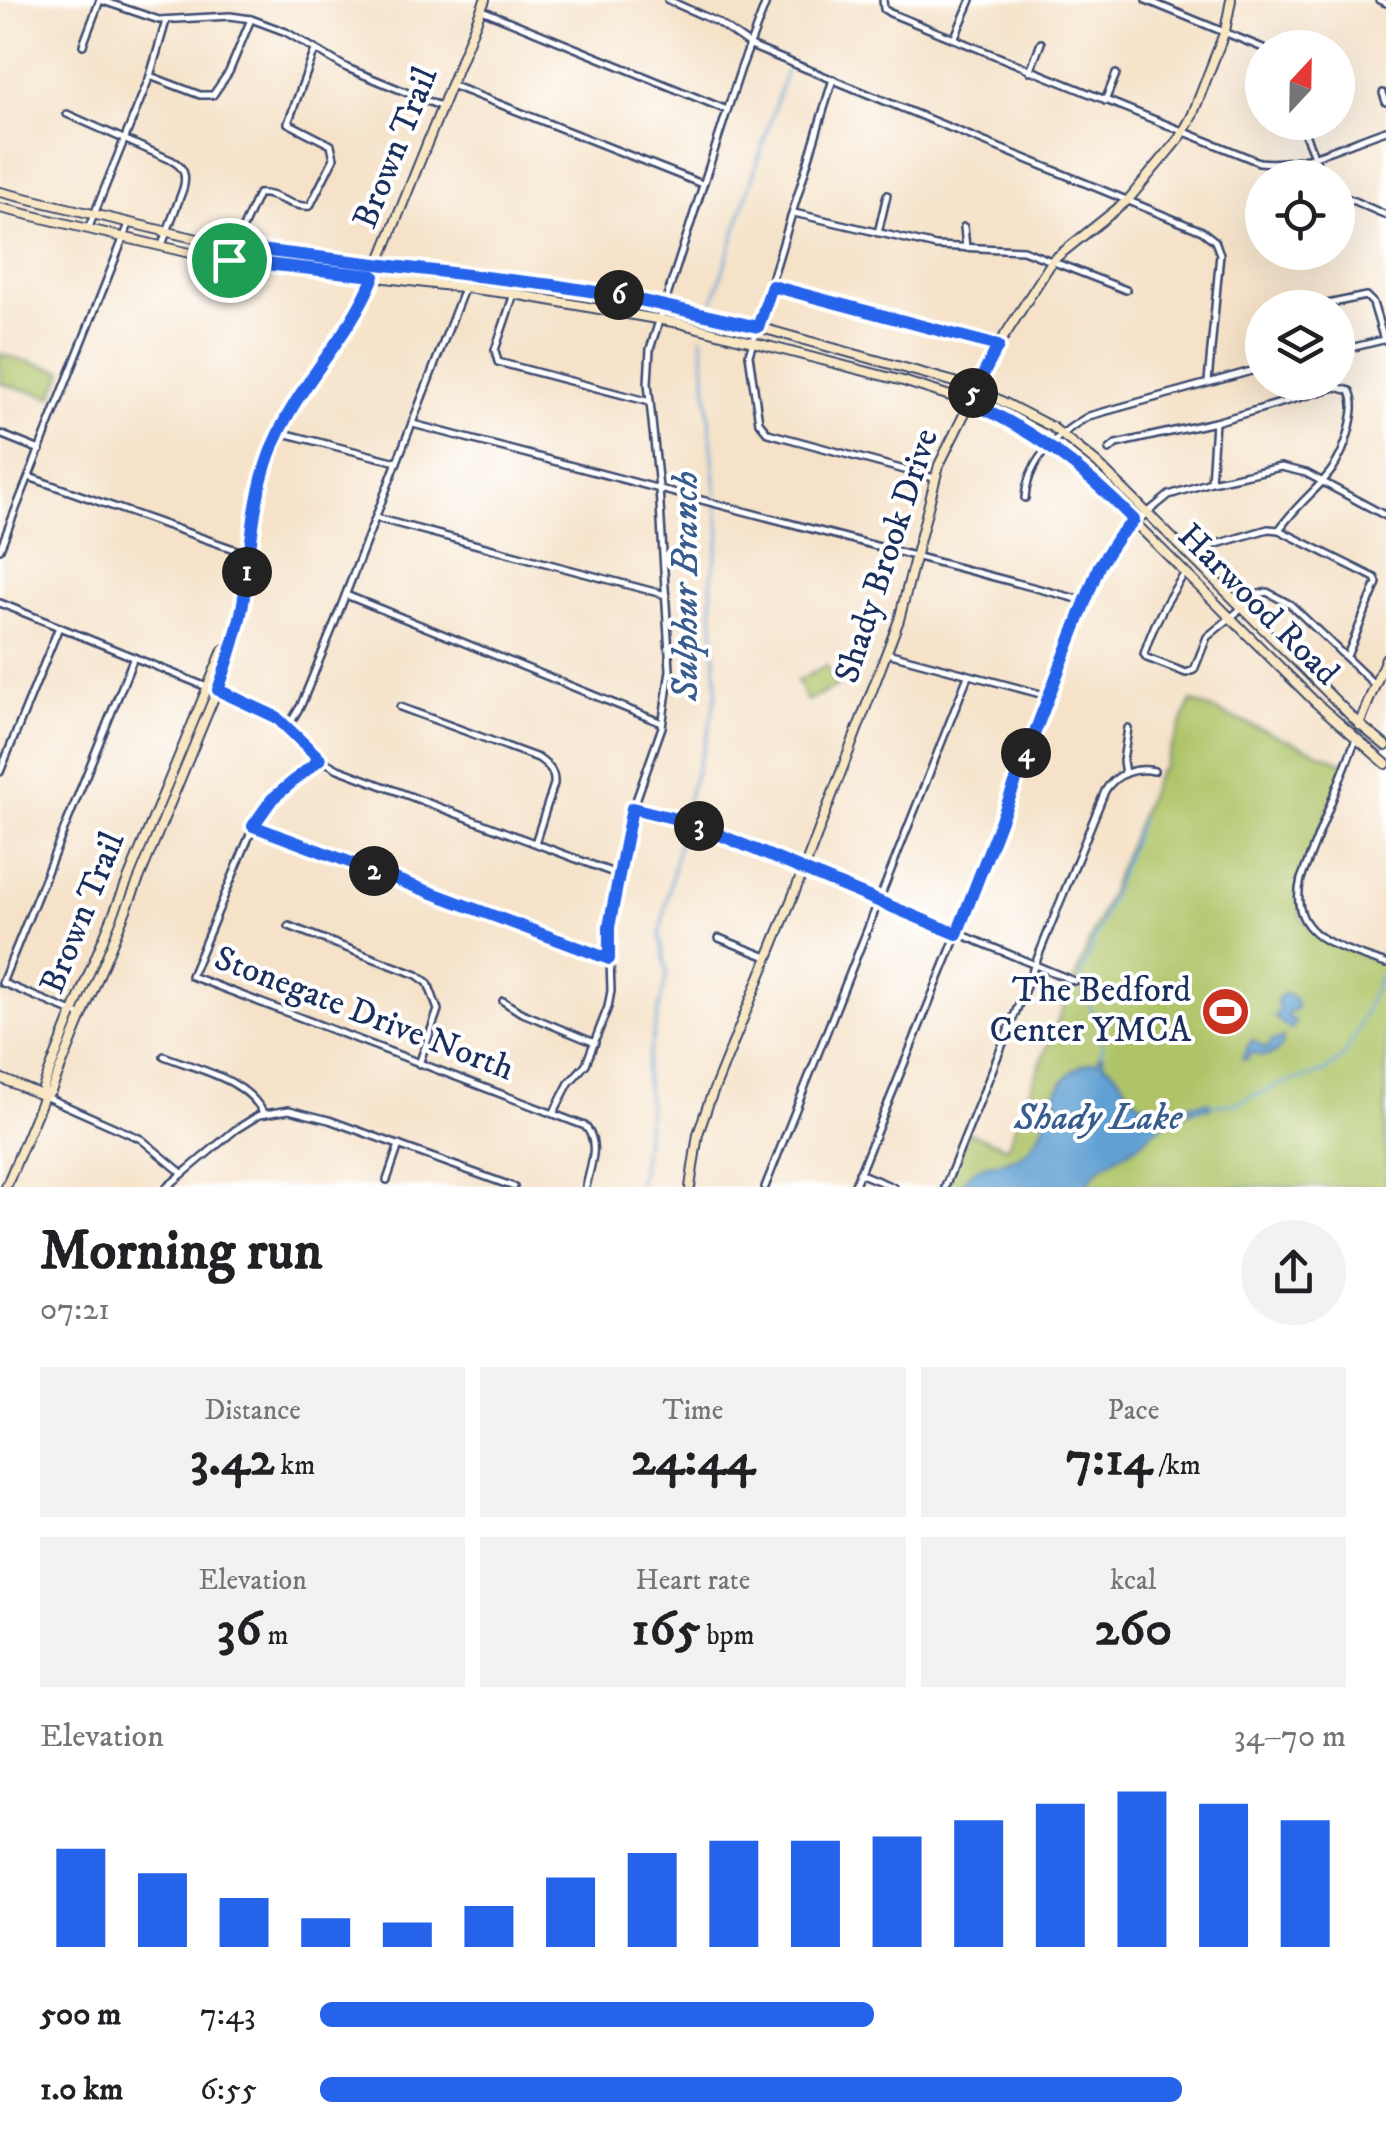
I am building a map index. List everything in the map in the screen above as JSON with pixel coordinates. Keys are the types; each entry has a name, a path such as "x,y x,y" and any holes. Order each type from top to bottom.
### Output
{"street":[{"path":"82,44 100,0 146,18 166,21 217,16 251,19 283,30 347,68 442,106"},
{"name":"Brown Trail","path":"6,1187 44,1096 51,1091 139,850 232,654 260,487 278,432 296,398 354,320 486,0"},
{"path":"668,0 717,22 750,44 1202,231 1215,240 1220,266 1208,382"},
{"path":"552,1114 596,1043 611,991 609,927 618,875 632,808 662,723 670,683 649,361 702,184 767,0"},
{"path":"883,0 884,8 954,40 1260,162 1284,164 1314,158 1386,130"},
{"path":"954,40 972,0"},
{"path":"1146,0 1245,40"},
{"name":"Shady Brook Drive","path":"690,1187 698,1134 904,607 934,478 998,346 1053,260 1128,200 1169,154 1192,116 1225,31 1231,0"},
{"path":"1379,0 1386,3"},
{"path":"482,10 727,110"},
{"path":"150,76 213,95 229,72 251,19"},
{"path":"89,227 150,76 166,21"},
{"path":"1030,70 1041,44"},
{"path":"229,260 258,194 265,192 295,206 310,206 334,158 331,145 288,123 315,50"},
{"path":"1105,101 1116,74"},
{"path":"833,79 753,342 749,364 759,422 764,430 934,478"},
{"path":"451,84 702,184"},
{"path":"1383,92 1386,102"},
{"path":"67,114 171,160 184,172 183,189 160,248"},
{"path":"1307,140 1314,158"},
{"name":"Harwood Road","path":"0,192 234,247 621,296 758,327 976,388 1020,408 1098,463 1359,724 1386,746"},
{"path":"878,233 886,195"},
{"path":"1355,201 1386,215"},
{"name":"Harwood Road","path":"0,208 89,227 160,248 229,260 514,294 659,319 903,380 969,402 1050,445 1134,520 1386,764"},
{"path":"794,213 936,246 1023,250 1126,290"},
{"path":"0,550 130,224"},
{"path":"964,227 966,248"},
{"path":"288,727 346,594 470,274"},
{"path":"772,286 998,346"},
{"path":"514,294 494,350 498,362 650,402"},
{"path":"1355,298 1366,296 1374,304 1385,339 1355,346"},
{"path":"1025,498 1030,474 1042,452 1062,434 1100,412 1245,372"},
{"path":"1109,450 1116,444 1215,422 1342,386 1352,395 1352,418 1340,462 1279,530"},
{"path":"1212,482 1215,422"},
{"path":"414,424 1084,601"},
{"path":"278,432 398,462"},
{"path":"0,434 40,450"},
{"path":"854,1187 957,934 1084,601 1099,566 1119,536 1169,495 1281,467 1296,469 1386,516"},
{"path":"29,477 248,554"},
{"path":"376,518 666,594"},
{"path":"0,519 10,523"},
{"path":"1210,546 1268,529 1279,530 1376,578 1347,658"},
{"path":"1186,572 1164,603 1144,654 1147,658 1186,672 1194,670 1207,637 1262,592 1290,605 1375,685"},
{"path":"346,594 662,723"},
{"path":"0,603 266,711 320,759 338,769 618,875"},
{"path":"0,772 59,627"},
{"path":"887,653 1048,696"},
{"path":"78,1014 1,982 134,657"},
{"path":"1386,658 1301,879 1298,904 1305,924 1321,938 1386,964"},
{"path":"765,1187 968,676"},
{"name":"Brown Trail","path":"78,1014 150,854 213,689"},
{"path":"400,708 538,758 548,766 554,774 554,784 534,844"},
{"path":"1124,774 1128,728"},
{"name":"Stonegate Drive North","path":"320,759 272,799 253,826 191,976 584,1126 594,1146 586,1187"},
{"path":"945,1187 1104,791 1124,774 1142,769 1154,771"},
{"path":"632,808 689,822 1074,981"},
{"path":"253,826 609,959"},
{"path":"139,850 150,854"},
{"path":"289,926 417,975 428,983 438,1010 419,1066"},
{"path":"719,938 768,958"},
{"path":"503,1001 520,1012 596,1043"},
{"path":"164,1056 241,1087 257,1100 264,1114"},
{"path":"0,1078 141,1138 182,1173"},
{"path":"167,1187 234,1130 264,1114 299,1111 514,1187"},
{"path":"387,1180 399,1145"},
{"path":"859,1173 893,1187"},
{"path":"482,1187 485,1176"}],"green space":[{"path":"0,354 64,371 52,397 0,383"},
{"path":"827,666 837,687 807,701 797,681"},
{"path":"1191,701 1347,764 1301,879 1300,915 1321,939 1378,961 1386,943 1386,1187 945,1187 967,1132 1007,1147 1158,772"}],"water":[{"path":"1282,994 1297,1002 1296,1009 1288,1012 1296,1022 1291,1030 1274,1017 1280,1009 1276,1002"},
{"path":"1283,1038 1282,1046 1272,1055 1251,1052 1246,1060 1242,1058 1252,1040 1267,1049 1272,1041"},
{"name":"Shady Lake","path":"1099,1055 1130,1093 1147,1106 1167,1108 1209,1102 1210,1108 1185,1112 1168,1120 1101,1167 1087,1187 960,1187 978,1169 1016,1158 1029,1149 1051,1104 1058,1105 1054,1097 1066,1078 1076,1068 1098,1061"}],"waterway":[{"name":"Sulphur Branch","path":"711,309 786,71"},
{"name":"Sulphur Branch","path":"639,1187 649,1105 645,1072 667,973 660,936 688,796 709,731 717,689 711,584 720,535 702,336"},
{"path":"1101,1054 1101,1034 1081,975 1141,818"},
{"path":"1208,1105 1237,1103 1281,1084 1325,1072 1343,1057 1355,1036 1380,974"},
{"path":"1100,1026 1101,1013"}],"place":[{"name":"The Bedford Center YMCA","path":"1226,1011"}],"route":[{"path":"234,247 498,277 621,296 758,327 772,286 998,346 969,402 1050,445 1134,520 1099,566 957,934 689,822 632,808 609,927 609,959 253,826 272,799 320,759 276,717 218,690 232,654 243,604 260,487 288,412 354,320 374,276 229,260 234,247"}]}
